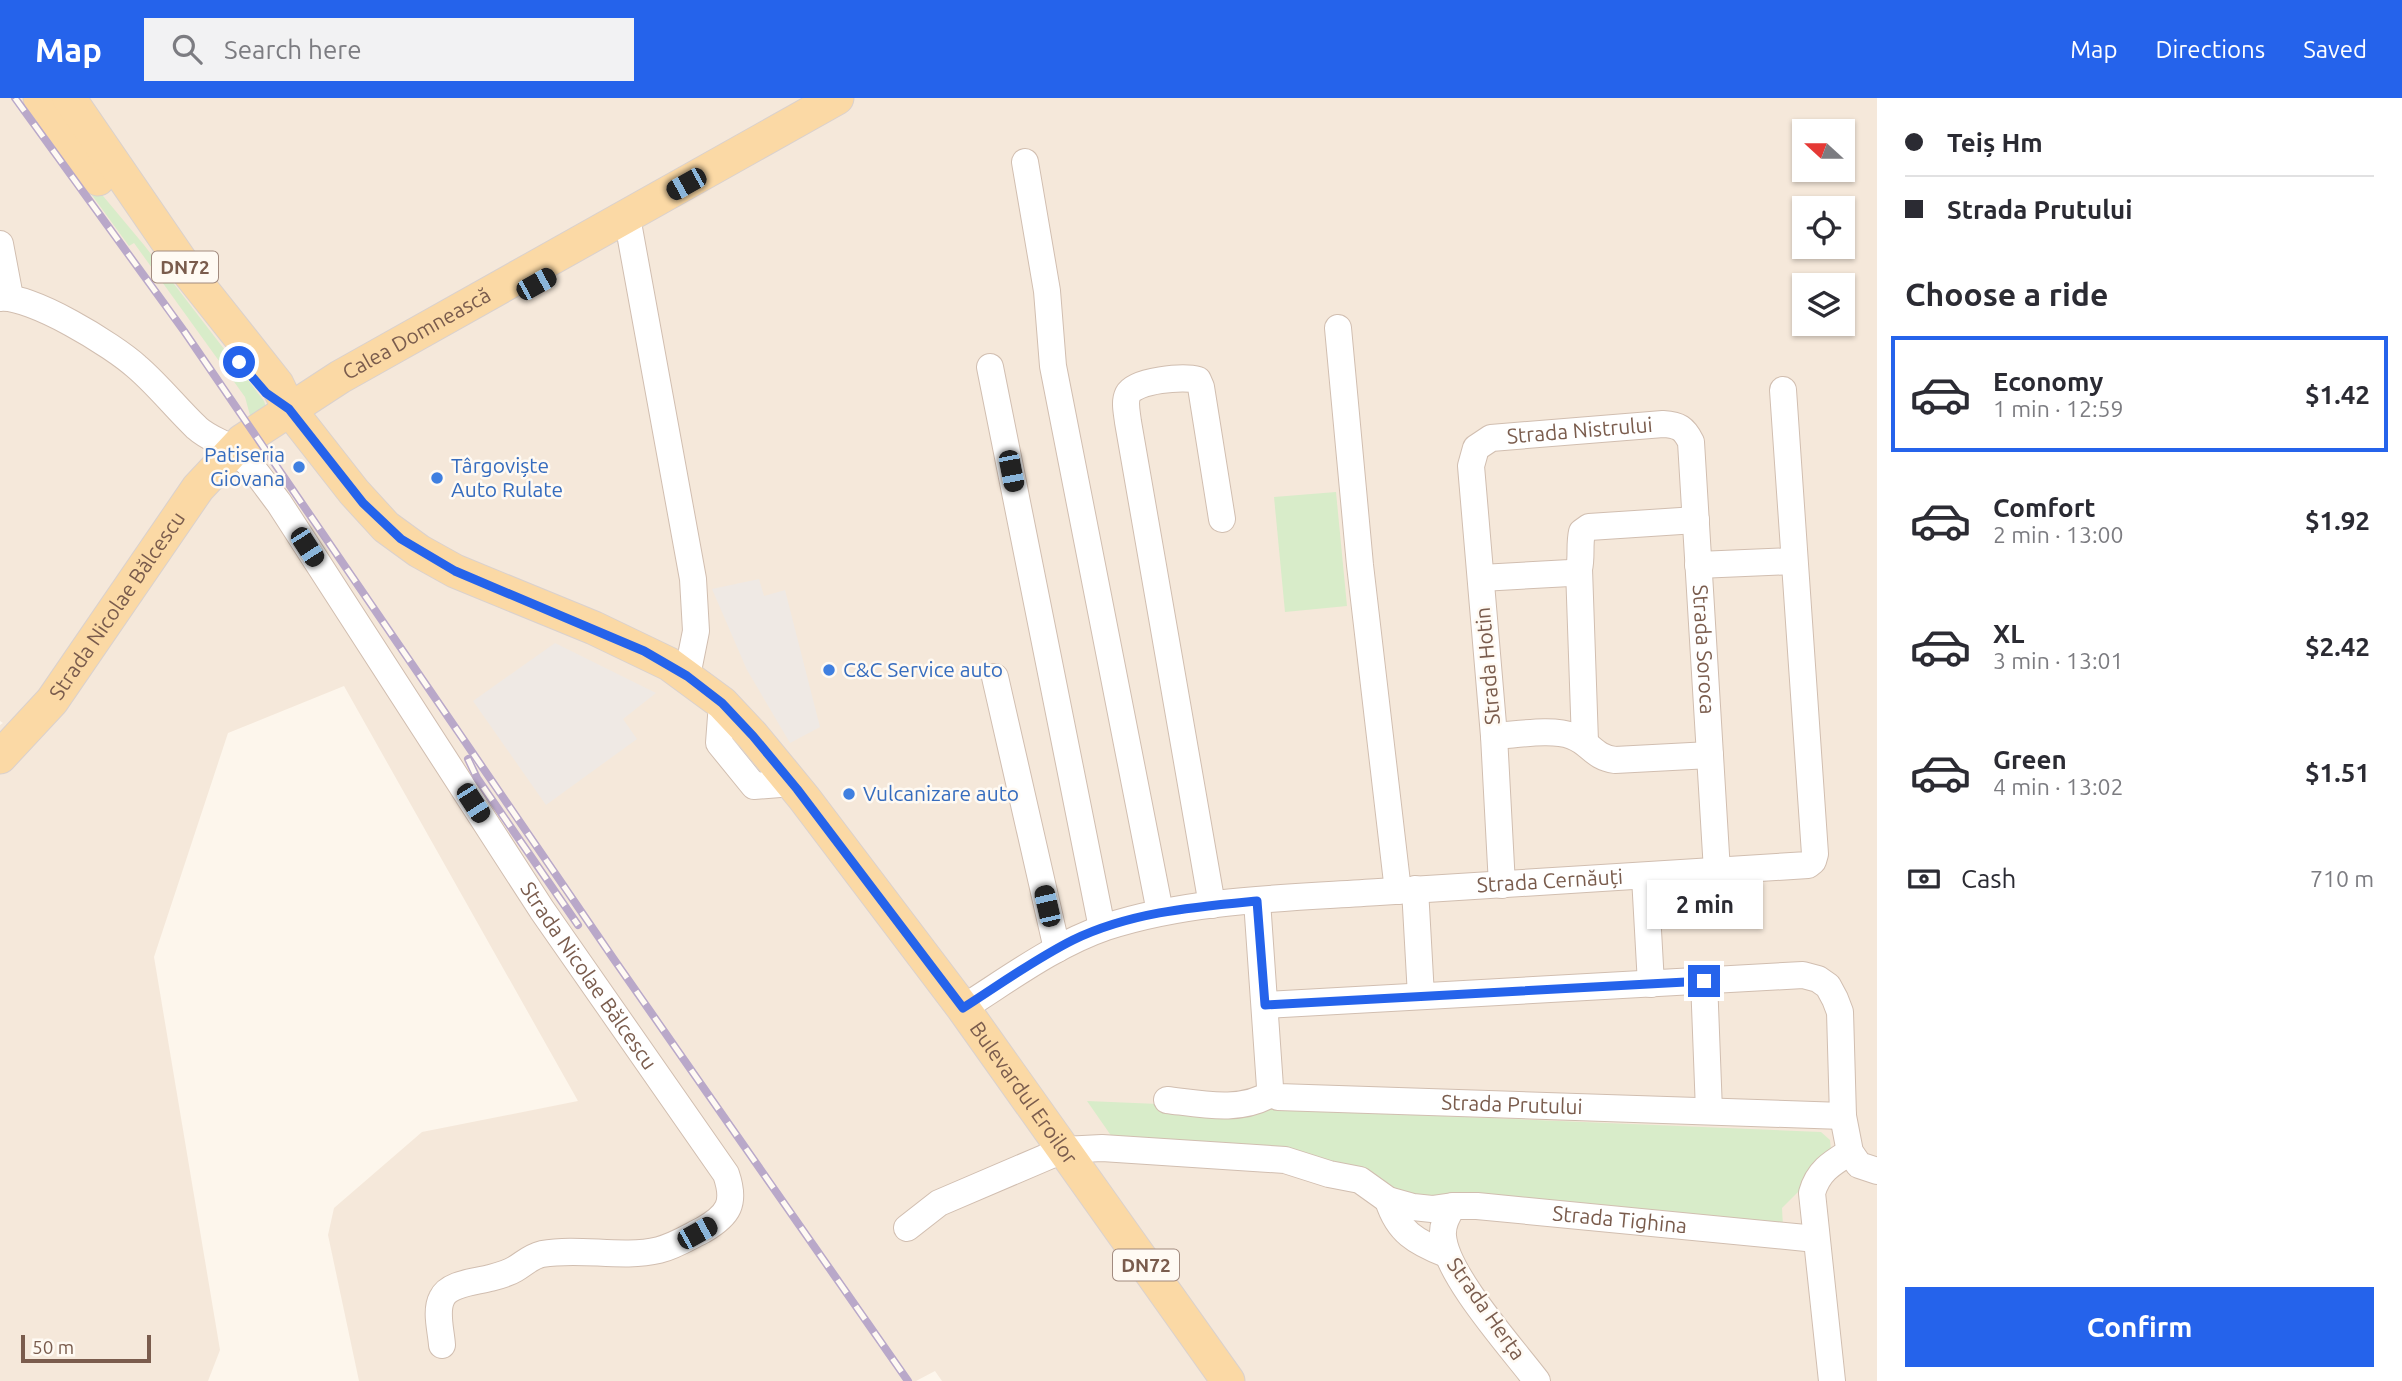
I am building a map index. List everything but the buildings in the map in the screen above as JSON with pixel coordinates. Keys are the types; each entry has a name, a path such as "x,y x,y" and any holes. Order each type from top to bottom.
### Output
{"main road":[{"name":"Bulevardul Eroilor","path":"40,98 72,117 175,281 239,362 266,393 289,409 366,507 401,539 455,571 644,651 687,676 722,703 753,736 793,783 963,1008 1228,1381"},
{"name":"Calea Domnească","path":"289,409 317,402 349,389 837,98"},
{"name":"Calea Domnească","path":"289,409 340,377 861,98"},
{"name":"Strada Nicolae Bălcescu","path":"0,757 52,701 205,480 232,450 289,409"}],"street":[{"path":"1025,162 1047,291 1053,366 1160,912"},
{"path":"629,224 693,579 696,631 687,676"},
{"path":"0,244 5,297 29,302 134,363 208,438 232,450"},
{"path":"1338,328 1360,565 1421,996"},
{"path":"990,367 1102,929"},
{"path":"1212,905 1128,422 1126,403 1132,388 1183,377 1198,380 1222,519"},
{"name":"Strada Cernăuți","path":"963,1008 1057,949 1102,929 1160,912 1212,905 1406,890 1808,865 1814,861 1783,390"},
{"name":"Strada Nistrului","path":"1476,448 1491,438 1623,427 1663,424 1678,425 1685,431"},
{"name":"Strada Soroca","path":"1685,431 1691,442 1717,871"},
{"name":"Strada Hotin","path":"1476,448 1471,466 1494,736 1502,885"},
{"name":"Strada Nicolae Bălcescu","path":"232,450 250,465 279,503 542,910 726,1174 731,1190 731,1202 714,1224 659,1250 621,1253 571,1251 540,1255 528,1258 502,1275 454,1287 445,1292 438,1309 442,1345"},
{"path":"1585,742 1578,569 1582,532 1588,527 1696,520"},
{"path":"1698,565 1794,561"},
{"path":"1481,578 1570,573 1578,569"},
{"path":"995,677 1057,949"},
{"path":"1494,736 1567,734 1585,742 1601,758 1615,760 1710,755"},
{"path":"1645,877 1651,984"},
{"path":"1167,1100 1247,1104 1272,1093 1257,901"},
{"path":"1265,1005 1803,975 1818,979 1828,986 1840,1012 1843,1116 1850,1152 1859,1165 1877,1171"},
{"path":"1704,981 1709,1111"},
{"name":"Strada Prutului","path":"1272,1093 1287,1098 1843,1116"},
{"path":"907,1228 939,1203 1063,1150 1102,1148 1285,1160 1329,1174 1360,1180 1388,1200 1394,1218 1423,1245 1444,1244 1445,1220 1453,1206"},
{"path":"1832,1381 1812,1193 1815,1182 1830,1164 1850,1152"},
{"name":"Strada Tighina","path":"1388,1200 1432,1209 1477,1206 1816,1239"},
{"name":"Strada Herța","path":"1444,1244 1463,1284 1537,1381"}],"shaded area":[{"path":"0,98 1877,98 1877,1381 942,1381 935,1371 916,1381 359,1381 328,1235 334,1208 422,1132 578,1101 344,686 228,733 154,957 220,1350 208,1381 0,1381 0,725 3,723 0,721"},
{"path":"759,579 764,596 785,590 820,727 790,743 747,670 712,589"},
{"path":"555,643 656,693 623,719 637,739 546,805 473,701"}],"green space":[{"path":"58,142 144,245 264,401 266,407 251,419 245,397 134,243 129,246 54,143"},
{"path":"1336,492 1347,606 1285,612 1274,497"},
{"path":"1087,1101 1821,1132 1830,1140 1831,1151 1802,1188 1782,1208 1783,1227 1394,1192 1112,1137"}],"railway":[{"path":"15,98 184,331 613,958 908,1381"},
{"path":"468,759 477,778 578,925"}],"place":[{"name":"Patiseria Giovana","path":"299,467"},
{"name":"Târgoviște Auto Rulate","path":"437,478"},
{"name":"C&C Service auto","path":"829,670"},
{"name":"Vulcanizare auto","path":"849,794"}],"route":[{"path":"239,362 266,393 289,409 372,514 401,539 455,571 644,651 669,664 722,703 797,789 963,1008 1057,949 1102,929 1160,912 1257,901 1265,1005 1704,981"}]}
